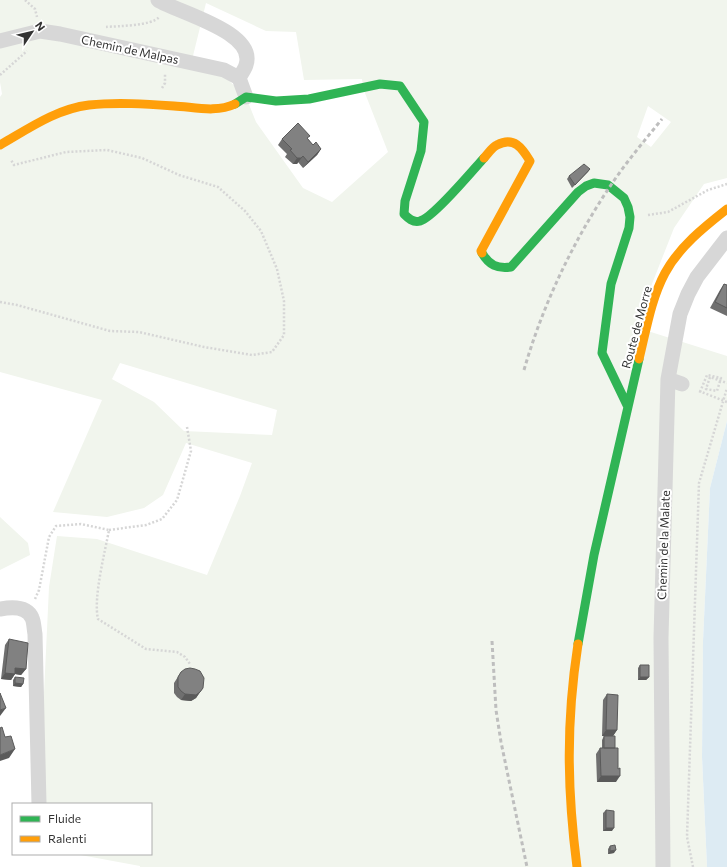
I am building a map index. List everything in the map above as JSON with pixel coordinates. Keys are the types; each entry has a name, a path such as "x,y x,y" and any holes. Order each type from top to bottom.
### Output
{"street":[{"path":"163,3 223,28 240,41 246,53 247,64 239,78 246,97"},
{"name":"Chemin de Malpas","path":"0,41 40,32 60,34 224,70 239,78"},
{"path":"0,145 51,117 71,108 88,105 153,105 226,108 238,104 246,97 276,100 309,99 380,84 400,86 424,122 420,151 405,201 404,214 410,220 420,222 433,213 496,145 504,142 516,143 530,161 481,252 486,260 494,267 511,267 578,192 586,186 594,183 608,185 624,198 630,217 629,228 611,284 602,353 627,405"},
{"name":"Route de Morre","path":"577,867 569,802 569,728 578,641 589,581 627,405 660,283 685,247 727,209"},
{"name":"Chemin de la Malate","path":"663,867 661,638 680,314 697,277 727,238"},
{"path":"0,608 15,607 28,612 32,618 35,634 39,803"}],"path":[{"path":"99,27 138,25 157,20 163,3"},
{"path":"0,75 35,43 40,32"},
{"path":"153,105 165,83 165,57"},
{"path":"0,302 17,305 110,330 139,332 204,348 252,355 272,352 284,336 284,301 277,269 261,232 245,211 218,187 179,175 142,158 107,150 66,152 26,162"},
{"path":"668,212 708,190 727,184"},
{"path":"700,392 707,375 721,378 717,391 706,388 710,377 727,383"},
{"path":"675,382 727,402"},
{"path":"693,867 687,837 699,483 727,388"},
{"path":"28,612 39,590 49,537 56,526 81,524 109,530 146,525 162,519 177,500 191,452 187,426"},
{"path":"109,530 99,584 96,612 98,619 146,649 177,652 185,657 190,664"}],"shaded area":[{"path":"0,0 727,0 727,178 704,184 674,228 635,327 727,356 727,421 710,488 703,641 702,757 707,867 140,867 80,855 152,855 152,803 45,803 41,757 49,587 57,536 97,539 207,575 252,463 186,443 163,495 144,508 107,517 53,512 102,400 0,372 0,97 2,94 0,82","holes":["206,3 266,31 296,32 304,80 362,79 363,88 388,152 332,202 303,188 256,122 246,97 223,75 190,68","648,106 671,122 651,147 637,137","120,363 277,410 272,435 184,431 154,402 110,378 112,379"]},
{"path":"727,421 727,867 707,867 702,757 703,641 710,488"},
{"path":"0,517 28,543 30,555 0,570"}],"building":[{"path":"298,123 310,136 307,138 313,145 316,142 321,149 308,162 303,156 301,158 297,158 290,150 292,149 282,139"},
{"path":"584,164 590,169 575,185 569,176"},
{"path":"724,284 727,285 727,308 715,302"},
{"path":"9,639 28,643 26,669 15,668 15,674 5,673"},
{"path":"640,665 649,665 649,677 640,677"},
{"path":"190,668 200,671 204,678 203,688 196,695 185,694 178,687 178,677 181,672"},
{"path":"15,677 24,678 23,684 15,683"},
{"path":"0,693 6,708 0,710"},
{"path":"607,694 618,695 617,730 606,730"},
{"path":"2,727 5,737 11,736 15,749 0,755 0,728"},
{"path":"604,736 615,736 615,748 604,748"},
{"path":"600,748 618,748 618,769 620,768 620,776 601,776"},
{"path":"606,810 614,811 614,828 606,828"},
{"path":"615,845 616,850 610,851 610,846"}],"railway":[{"path":"524,370 540,321 550,297 585,226 619,174 662,119"},
{"path":"492,641 496,710 501,742 527,867"}],"traffic: fast":[{"path":"235,104 246,97 276,101 309,99 380,84 400,86 424,122 421,151 405,201 404,214 413,221 420,221 434,212 484,158"},
{"path":"482,253 488,261 498,267 511,267 578,192 586,186 594,183 608,185 624,198 630,217 629,228 611,284 602,353 627,405"},
{"path":"578,644 594,555 639,359"}],"traffic: slow":[{"path":"0,145 43,120 77,107 89,105 132,104 213,109 228,107 235,104"},
{"path":"482,253 481,251 530,161 521,148 508,142 495,146 484,158"},
{"path":"639,359 652,304 665,273 685,246 701,230 727,209"},
{"path":"577,867 571,810 569,756 571,701 578,644"}]}
